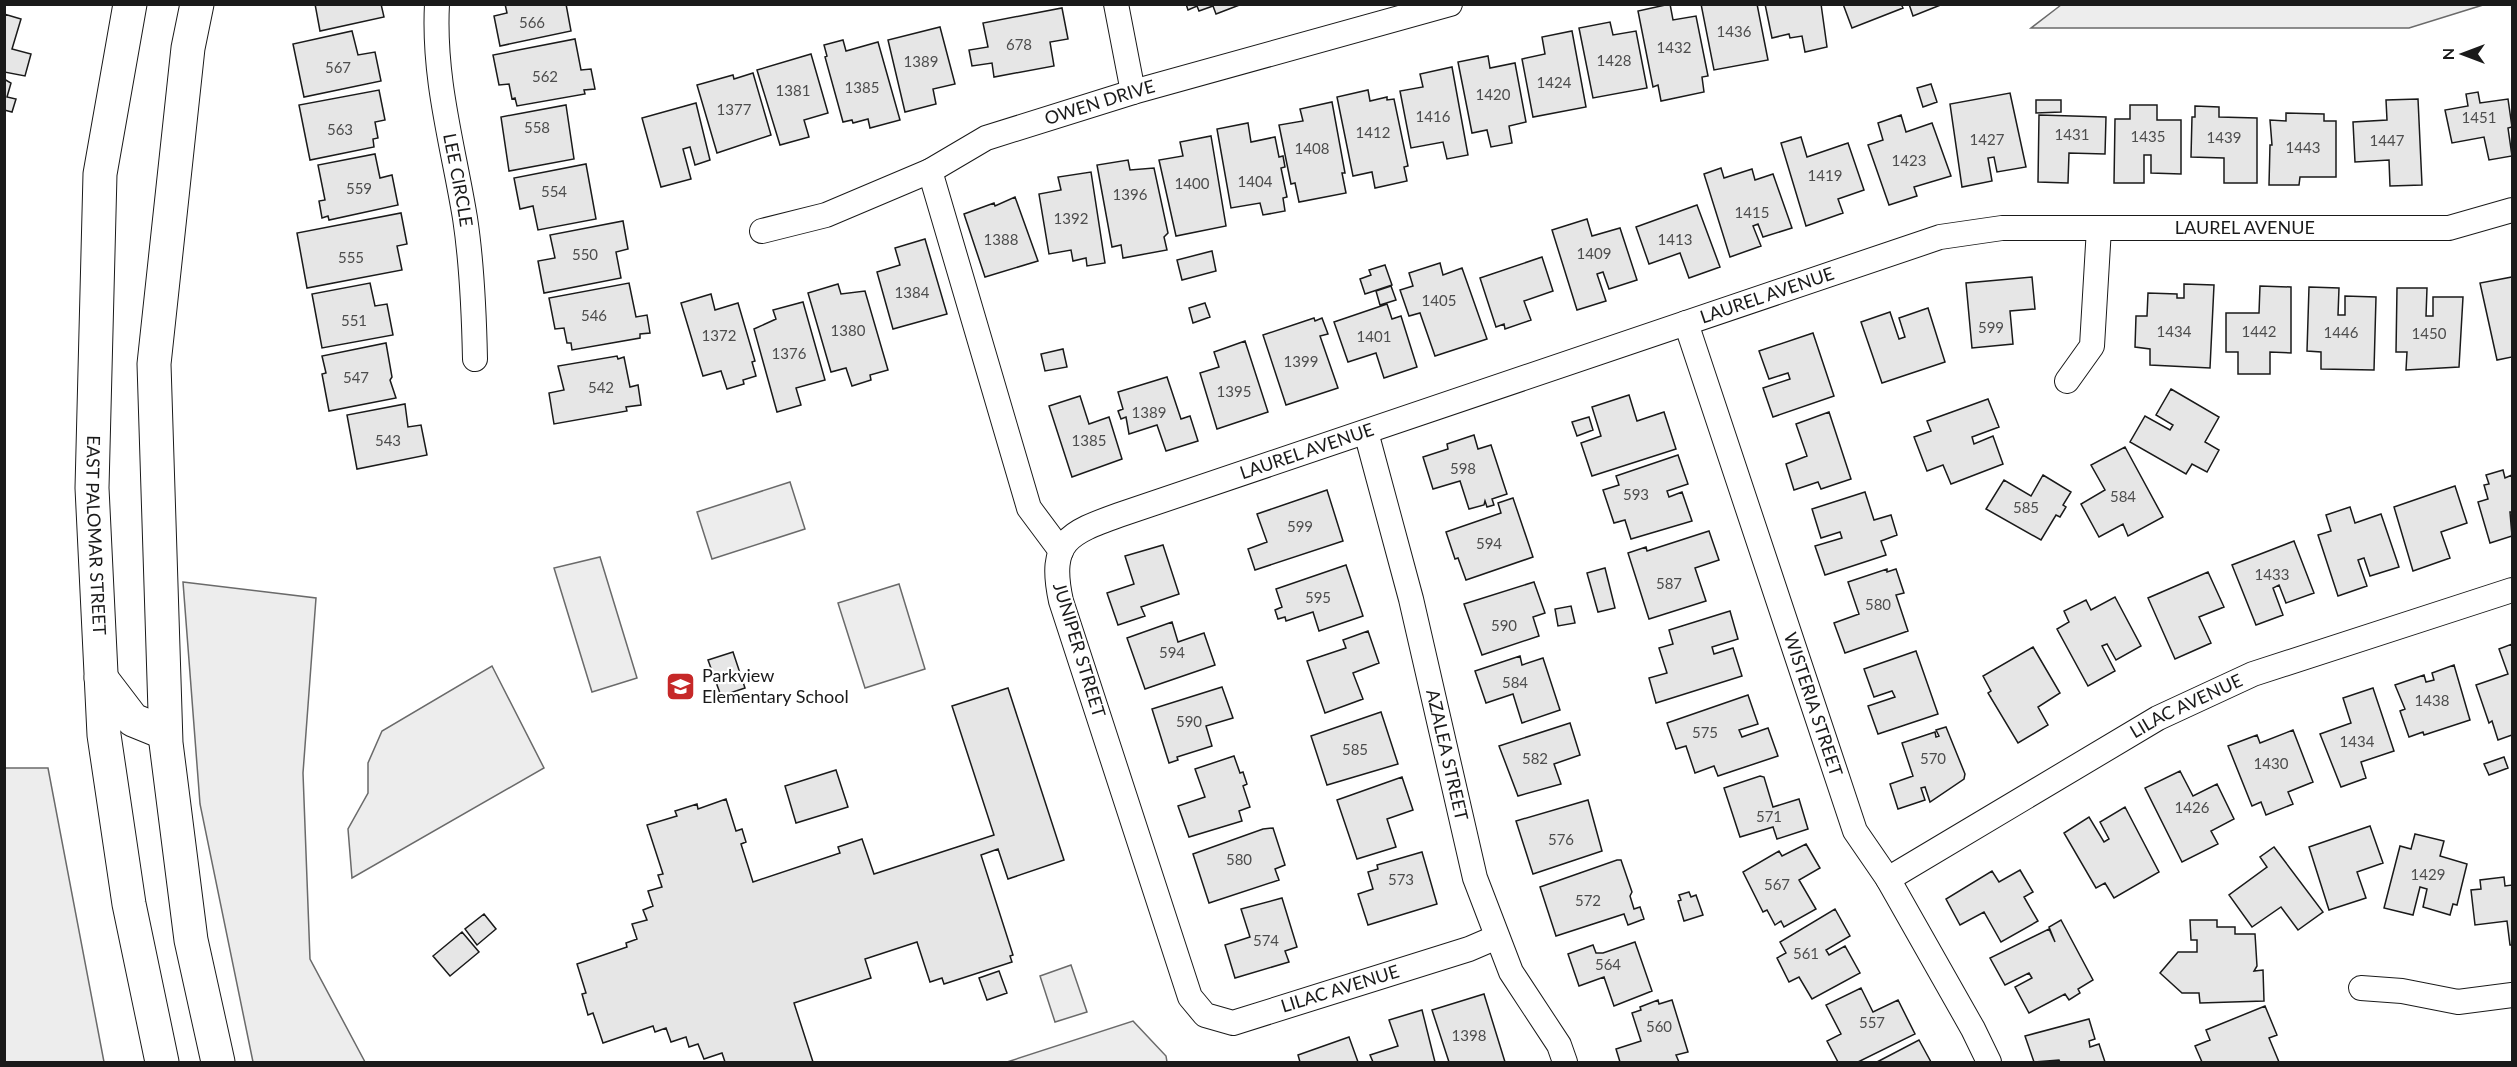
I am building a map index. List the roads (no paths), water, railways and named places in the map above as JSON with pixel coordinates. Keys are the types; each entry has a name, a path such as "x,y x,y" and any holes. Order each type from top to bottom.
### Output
{"main road":[{"name":"EAST PALOMAR STREET","path":"130,4 100,174 92,488 105,735 129,904 162,1062"},
{"path":"197,4 188,48 154,364 165,733 191,940 218,1062"},
{"path":"101,678 133,720 165,733"}],"street":[{"name":"LEE CIRCLE","path":"437,4 435,35 441,99 465,219 474,311 475,359"},
{"path":"1116,4 1133,92"},
{"name":"OWEN DRIVE","path":"762,231 826,215 930,171 986,138 1133,92 1450,4"},
{"path":"930,171 1029,508 1061,551"},
{"name":"LAUREL AVENUE","path":"1061,551 1069,537 1082,528 1940,237 2002,228 2449,228 2512,210"},
{"path":"2067,381 2092,346 2099,228"},
{"name":"WISTERIA STREET","path":"1686,323 1855,831 1888,879 1973,1029 1989,1062"},
{"name":"AZALEA STREET","path":"1366,432 1411,599 1475,878 1512,972 1559,1045 1565,1062"},
{"name":"JUNIPER STREET","path":"1061,551 1056,577 1061,601 1190,997"},
{"name":"LILAC AVENUE","path":"1888,879 2158,718 2253,674 2512,590"},
{"name":"LILAC AVENUE","path":"1190,997 1205,1015 1233,1023 1469,949 1497,937"},
{"path":"2361,988 2402,991 2458,1002 2512,994"}],"place":[{"name":"Parkview Elementary School","path":"681,686"}]}
